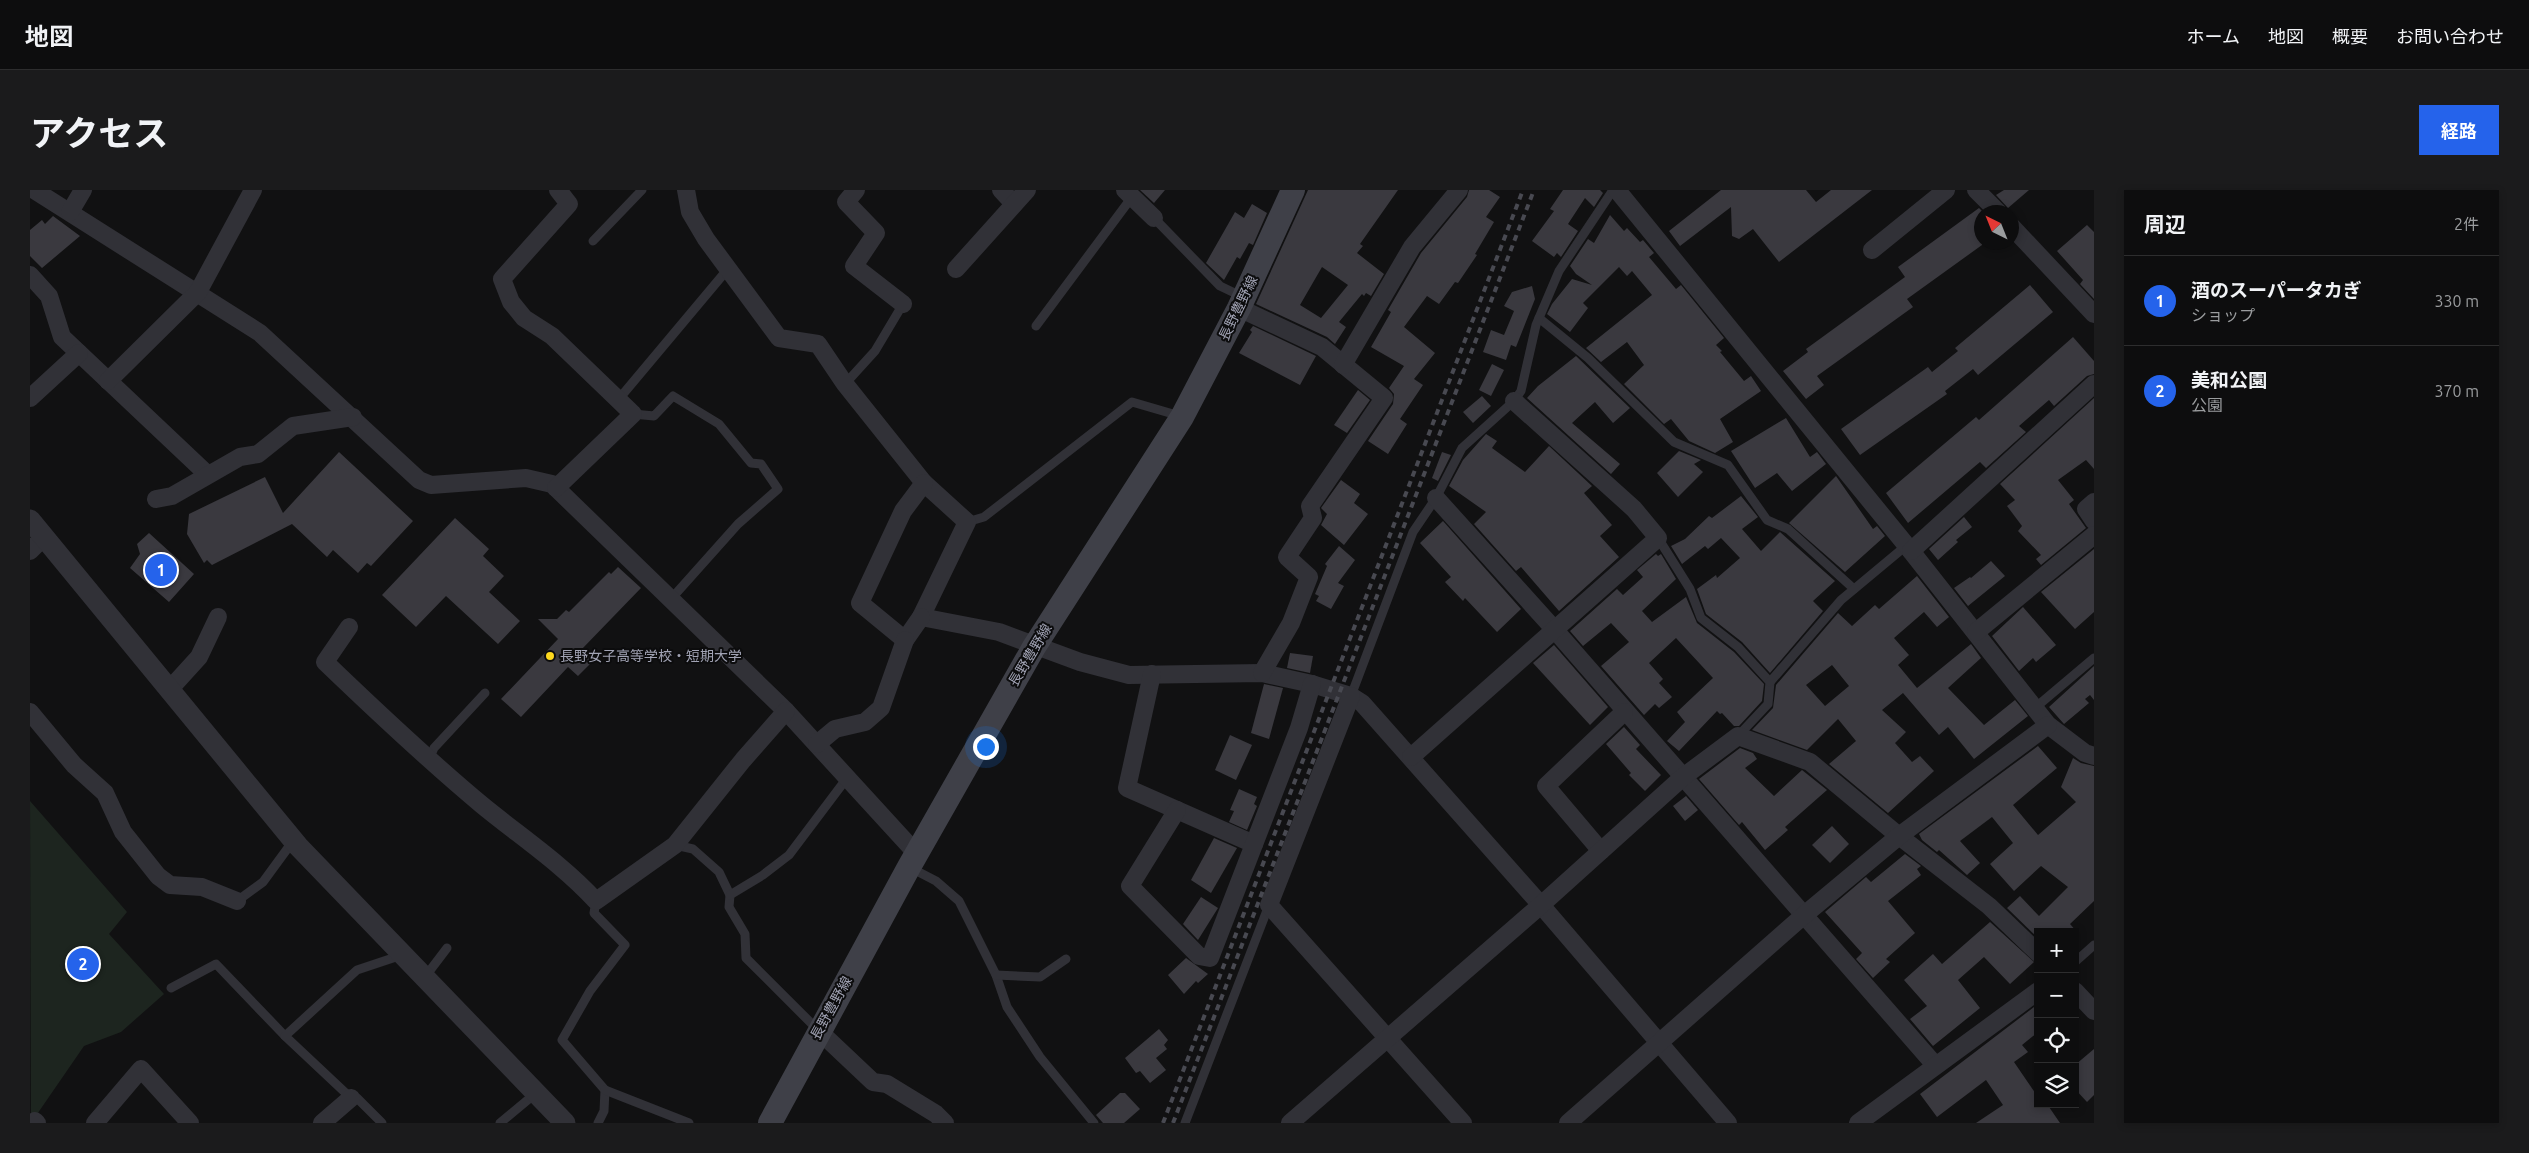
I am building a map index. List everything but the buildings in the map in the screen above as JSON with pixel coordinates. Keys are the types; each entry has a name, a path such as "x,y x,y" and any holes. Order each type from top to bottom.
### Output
{"main road":[{"name":"長野豊野線","path":"770,1123 912,860 1034,647 1182,417 1241,302 1293,190"}],"street":[{"path":"34,190 260,333 419,480 431,485 526,478 552,484 786,711 848,778 912,860"},
{"path":"70,212 84,190"},
{"path":"108,381 198,292 253,190"},
{"path":"556,488 633,414 552,336 524,318 510,302 502,279 569,204 558,190"},
{"path":"686,190 690,212 727,270 779,338 818,344 845,384 924,483 967,522 921,617 904,640 881,708 865,722 835,729 817,744"},
{"path":"856,190 846,202 876,233 854,266 903,304"},
{"path":"1002,190 1014,204"},
{"path":"956,269 1027,190"},
{"path":"1343,365 1412,247 1459,190"},
{"path":"1872,250 1946,190"},
{"path":"1976,190 1991,205"},
{"path":"1619,191 1909,548 2048,724 2085,753 2094,756"},
{"path":"1129,194 1154,218"},
{"path":"2019,234 2094,314"},
{"path":"30,275 49,296 62,338 207,474"},
{"path":"1241,302 1322,347 1384,398 1310,506 1313,518 1287,557 1309,577 1291,623 1262,673"},
{"path":"30,398 79,353"},
{"path":"1909,548 2094,384"},
{"path":"1411,757 1658,538 1634,509 1514,401"},
{"path":"156,500 172,496 207,474 240,457 258,454 294,426 353,417"},
{"path":"904,640 860,603 903,511 924,483"},
{"path":"1436,498 1554,629 1624,712 1935,1065"},
{"path":"2094,502 2086,509 2094,521"},
{"path":"30,520 37,544 169,690 294,841 565,1123"},
{"path":"1976,632 2094,535"},
{"path":"169,690 198,657 218,617"},
{"path":"921,617 999,632 1034,647 1129,675 1262,673 1312,684 1351,696 1362,703 1411,757 1728,1123"},
{"path":"349,627 325,662 429,759 482,805 571,875 596,900 676,846 743,760 786,711"},
{"path":"1152,674 1127,788 1254,844"},
{"path":"1177,810 1130,886 1199,956 1210,958 1299,728 1312,684"},
{"path":"1351,696 1269,906 1463,1123"},
{"path":"30,712 74,765 105,793 123,832 158,876 170,885 202,887 237,901"},
{"path":"1601,851 1546,786 1624,712"},
{"path":"1568,1123 1803,916 1899,836 2048,724"},
{"path":"1290,1123 1541,905 1683,777 1738,736 1810,762 1899,836 1989,906 2034,949"},
{"path":"1858,1123 2034,994"},
{"path":"2079,994 2094,1011"},
{"path":"819,1031 873,1082 887,1084 936,1114 945,1123"},
{"path":"95,1123 141,1068 190,1123"},
{"path":"322,1123 351,1098"}],"lane":[{"path":"593,241 642,190"},
{"path":"1351,696 1413,532 1436,498 1462,448 1514,401 1521,392 1539,318 1559,271 1619,191"},
{"path":"1036,326 1129,194"},
{"path":"1154,218 1220,286 1241,302"},
{"path":"618,400 727,270"},
{"path":"845,384 876,351 903,304"},
{"path":"1539,318 1588,358 1674,442 1728,465 1767,520 1788,529 1854,589"},
{"path":"633,414 654,416 673,396 718,424 751,463 761,464 778,489 738,524 671,599"},
{"path":"967,522 984,517 1132,402 1182,417"},
{"path":"1658,538 1690,589 1701,618 1738,647 1770,682"},
{"path":"1738,736 1768,704 1770,682 1841,600 1909,548"},
{"path":"2036,707 2094,658"},
{"path":"429,759 434,748 485,693"},
{"path":"730,895 763,875 789,855 848,778"},
{"path":"237,901 263,882 294,841"},
{"path":"676,846 693,849 719,872 730,895 729,907 745,934 746,958 819,1031"},
{"path":"912,860 959,901 996,975 1007,1007 1034,1048 1094,1123"},
{"path":"596,900 594,913 625,945 590,992 562,1040 605,1090 689,1123"},
{"path":"1185,1123 1269,906"},
{"path":"2079,958 2094,945"},
{"path":"425,977 447,948"},
{"path":"285,1036 358,970 402,955"},
{"path":"996,975 1040,978 1066,959"},
{"path":"171,988 216,964 285,1036 351,1098 357,1098 382,1123"},
{"path":"598,1123 604,1111 605,1090"},
{"path":"500,1123 536,1093"}],"shaded area":[{"path":"30,801 127,912 109,934 164,994 121,1032 84,1046 31,1123"}],"railway":[{"path":"1163,1123 1523,190"},
{"path":"1173,1123 1534,190"}],"place":[{"name":"酒のスーパータカぎ","path":"161,570"},
{"name":"長野女子高等学校・短期大学","path":"550,656"},
{"name":"美和公園","path":"83,964"}]}
